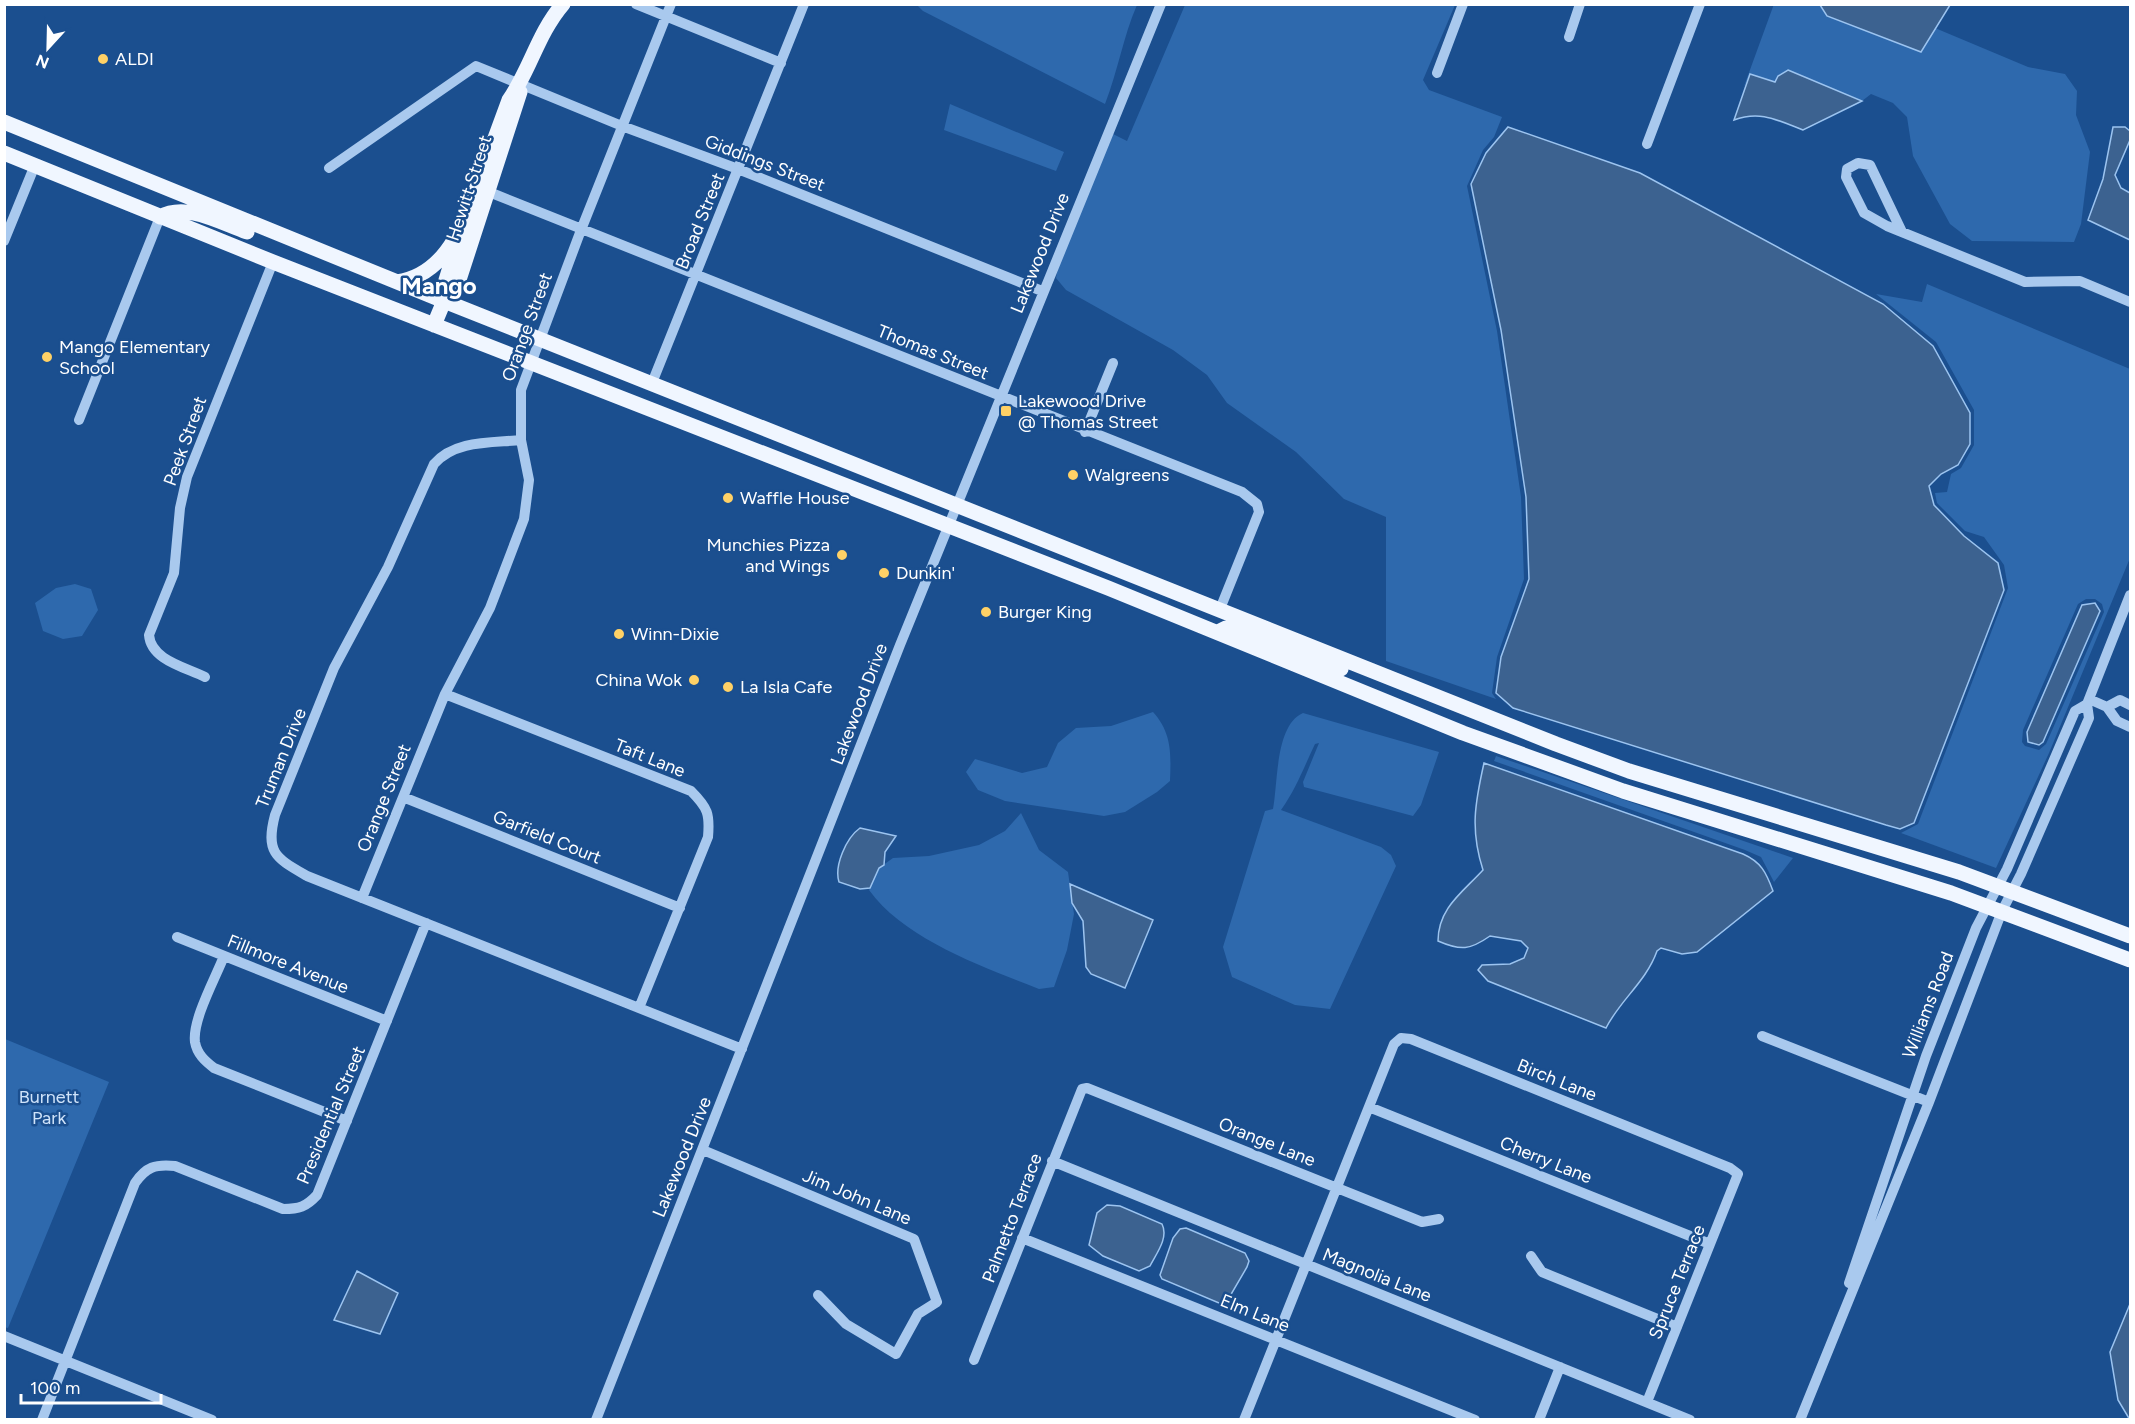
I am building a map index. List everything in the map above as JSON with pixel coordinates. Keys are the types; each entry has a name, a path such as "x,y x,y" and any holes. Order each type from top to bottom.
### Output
{"main road":[{"name":"Hewitt Street","path":"444,301 446,280 463,225 508,100 520,83 548,22 563,4"},
{"name":"Hewitt Street","path":"434,325 444,301 458,283 519,101 520,83"},
{"path":"4,122 444,301 1378,674 1629,771 1998,885 2130,936"},
{"path":"4,153 273,262 1108,588 1463,733 1623,792 1986,905 2130,960"},
{"path":"160,216 171,211 192,213 258,236 279,235"},
{"path":"397,282 408,280 428,270 444,256 463,225"},
{"path":"1108,588 1143,592 1198,614 1209,615 1220,609"},
{"path":"1218,633 1226,628 1234,629 1358,676 1378,674"}],"street":[{"path":"636,4 781,63"},
{"name":"Orange Street","path":"362,898 445,694 490,608 524,519 529,480 521,440 521,390 580,230 671,4"},
{"name":"Broad Street","path":"652,383 804,4"},
{"name":"Lakewood Drive","path":"596,1419 999,396 1161,4"},
{"path":"1437,73 1463,4"},
{"path":"1569,36 1580,4"},
{"path":"1647,144 1700,4"},
{"name":"Giddings Street","path":"329,168 476,66 622,126 738,169 1042,291"},
{"path":"1902,232 1869,165 1858,163 1847,169 1846,177 1864,213 1902,232 2025,282 2080,281 2130,302"},
{"path":"4,241 35,165"},
{"name":"Thomas Street","path":"489,192 1085,432 1242,492 1257,504 1259,512 1257,522 1220,609"},
{"path":"79,420 160,216"},
{"name":"Peek Street","path":"205,677 156,654 150,645 149,635 174,573 180,508 187,477 273,262"},
{"path":"1085,432 1113,363"},
{"name":"Truman Drive","path":"521,440 458,447 443,454 434,464 388,567 334,668 275,815 271,832 271,848 280,860 307,876 742,1049"},
{"name":"Williams Road","path":"1800,1419 1929,1102 2002,911 2013,891 2089,718 2088,701 2129,603"},
{"name":"Taft Lane","path":"445,694 691,792 706,805 709,822 708,837 639,1008"},
{"path":"2088,701 2107,706 2120,700 2130,705"},
{"name":"Williams Road","path":"1835,1334 1855,1262 1912,1095 1986,905 1998,885 2075,711 2088,701"},
{"path":"2107,706 2117,721 2130,727"},
{"name":"Garfield Court","path":"403,797 680,908"},
{"name":"Presidential Street","path":"42,1419 135,1183 143,1170 158,1164 175,1166 283,1209 298,1209 309,1204 317,1195 426,923"},
{"name":"Fillmore Avenue","path":"177,937 387,1021"},
{"path":"224,956 195,1028 195,1043 201,1058 214,1068 347,1121"},
{"path":"1762,1036 1929,1102"},
{"name":"Birch Lane","path":"1369,1107 1394,1044 1401,1038 1411,1039 1730,1168 1738,1174"},
{"name":"Orange Lane","path":"1082,1089 1087,1088 1422,1222 1439,1219"},
{"name":"Palmetto Terrace","path":"974,1360 1082,1089"},
{"path":"1247,1418 1369,1107"},
{"name":"Cherry Lane","path":"1369,1107 1710,1244"},
{"name":"Jim John Lane","path":"703,1150 914,1239 937,1302 918,1314 896,1354 846,1324 818,1295"},
{"name":"Magnolia Lane","path":"1052,1161 1690,1419"},
{"name":"Spruce Terrace","path":"1647,1402 1738,1174"},
{"name":"Elm Lane","path":"1022,1238 1476,1419"},
{"path":"1531,1256 1542,1272 1677,1327"},
{"path":"4,1336 212,1419"},
{"path":"1539,1419 1560,1367"}],"green space":[{"path":"1774,4 1820,5 1828,16 1921,52 1935,28 2028,67 2065,74 2077,91 2076,115 2090,152 2081,224 2074,242 1972,241 1950,224 1913,156 1907,117 1893,103 1871,94 1862,101 1788,70 1775,82 1750,74 1743,89"},
{"path":"917,5 1137,5 1105,104 923,11"},
{"path":"1185,5 1455,5 1423,80 1429,90 1502,117 1494,137 1483,150 1467,186 1497,331 1521,497 1524,579 1497,657 1492,693 1496,699 1386,661 1386,517 1344,499 1296,452 1227,403 1207,375 1173,350 1066,290 1056,278 1059,262 1113,134 1127,141"},
{"path":"950,104 1064,152 1056,171 944,130"},
{"path":"1927,284 2130,369 2130,558 2049,753 1996,868 1901,833 1918,824 2008,588 2004,565 1984,537 1965,531 1937,503 1935,493 1947,492 1951,474 1961,468 1974,445 1974,410 1936,342 1876,294 1922,302","holes":["2086,599 2095,599 2102,604 2104,612 2046,744 2039,750 2025,746 2022,742 2023,730 2078,604"]},
{"path":"75,584 91,589 98,610 82,636 63,639 43,631 35,603 56,588"},
{"path":"1153,712 1164,728 1169,744 1170,781 1125,812 1104,816 1005,801 978,790 966,772 975,759 1022,773 1047,767 1058,743 1076,728 1111,726"},
{"path":"1303,713 1439,752 1421,805 1413,816 1304,787 1303,782 1319,743 1315,744 1281,810 1381,847 1391,855 1396,866 1330,1009 1295,1005 1232,977 1223,947 1265,811 1273,809 1279,756 1287,730"},
{"path":"1496,756 1793,858 1774,882 1761,857 1494,761"},
{"path":"1021,813 1039,850 1068,872 1074,914 1067,950 1054,987 1039,989 947,950 903,923 884,908 869,890 879,868 893,858 929,856 979,845 1005,831"},
{"name":"Burnett Park","path":"5,1039 109,1082 8,1328 4,1327"}],"shaded area":[{"path":"1820,5 1950,5 1921,52 1827,16"},
{"path":"1788,70 1862,101 1803,130 1760,116 1734,120 1750,74 1775,82 1778,76"},
{"path":"1508,127 1640,173 1883,304 1933,346 1970,413 1970,444 1958,465 1941,474 1929,486 1934,505 1964,536 1998,563 2004,590 1914,823 1900,829 1886,825 1513,708 1496,693 1501,657 1529,579 1526,497 1501,330 1471,184 1486,153"},
{"path":"2113,127 2125,127 2130,131 2130,140 2115,175 2121,188 2130,193 2130,240 2088,220 2103,179"},
{"path":"2095,603 2100,611 2043,742 2039,745 2028,742 2027,732 2082,605"},
{"path":"1484,763 1743,854 1762,868 1773,891 1697,952 1682,954 1661,948 1657,951 1640,982 1606,1028 1488,981 1478,970 1482,965 1510,964 1524,958 1528,948 1521,941 1490,936 1477,944 1459,948 1438,941 1439,929 1447,910 1483,870 1476,842 1475,816"},
{"path":"860,828 896,836 885,852 884,865 879,868 870,888 860,889 839,882 838,868 846,845"},
{"path":"1070,884 1153,920 1125,988 1091,974 1086,967 1083,921 1072,903"},
{"path":"1107,1205 1120,1206 1162,1224 1163,1240 1150,1266 1139,1271 1103,1256 1089,1245 1097,1213"},
{"path":"1186,1228 1245,1253 1249,1261 1247,1267 1226,1303 1219,1303 1162,1279 1160,1275 1173,1238 1180,1229"},
{"path":"357,1271 398,1293 380,1334 334,1320"},
{"path":"2130,1304 2130,1420 2118,1400 2110,1352"}],"place":[{"name":"ALDI","path":"103,59"},
{"name":"Mango Elementary School","path":"47,357"},
{"name":"Lakewood Drive @ Thomas Street","path":"1006,411"},
{"name":"Walgreens","path":"1073,475"},
{"name":"Waffle House","path":"728,498"},
{"name":"Munchies Pizza and Wings","path":"842,555"},
{"name":"Dunkin'","path":"884,573"},
{"name":"Burger King","path":"986,612"},
{"name":"Winn-Dixie","path":"619,634"},
{"name":"China Wok","path":"694,680"},
{"name":"La Isla Cafe","path":"728,687"}],"district":[{"name":"Mango","path":"439,286"}]}
